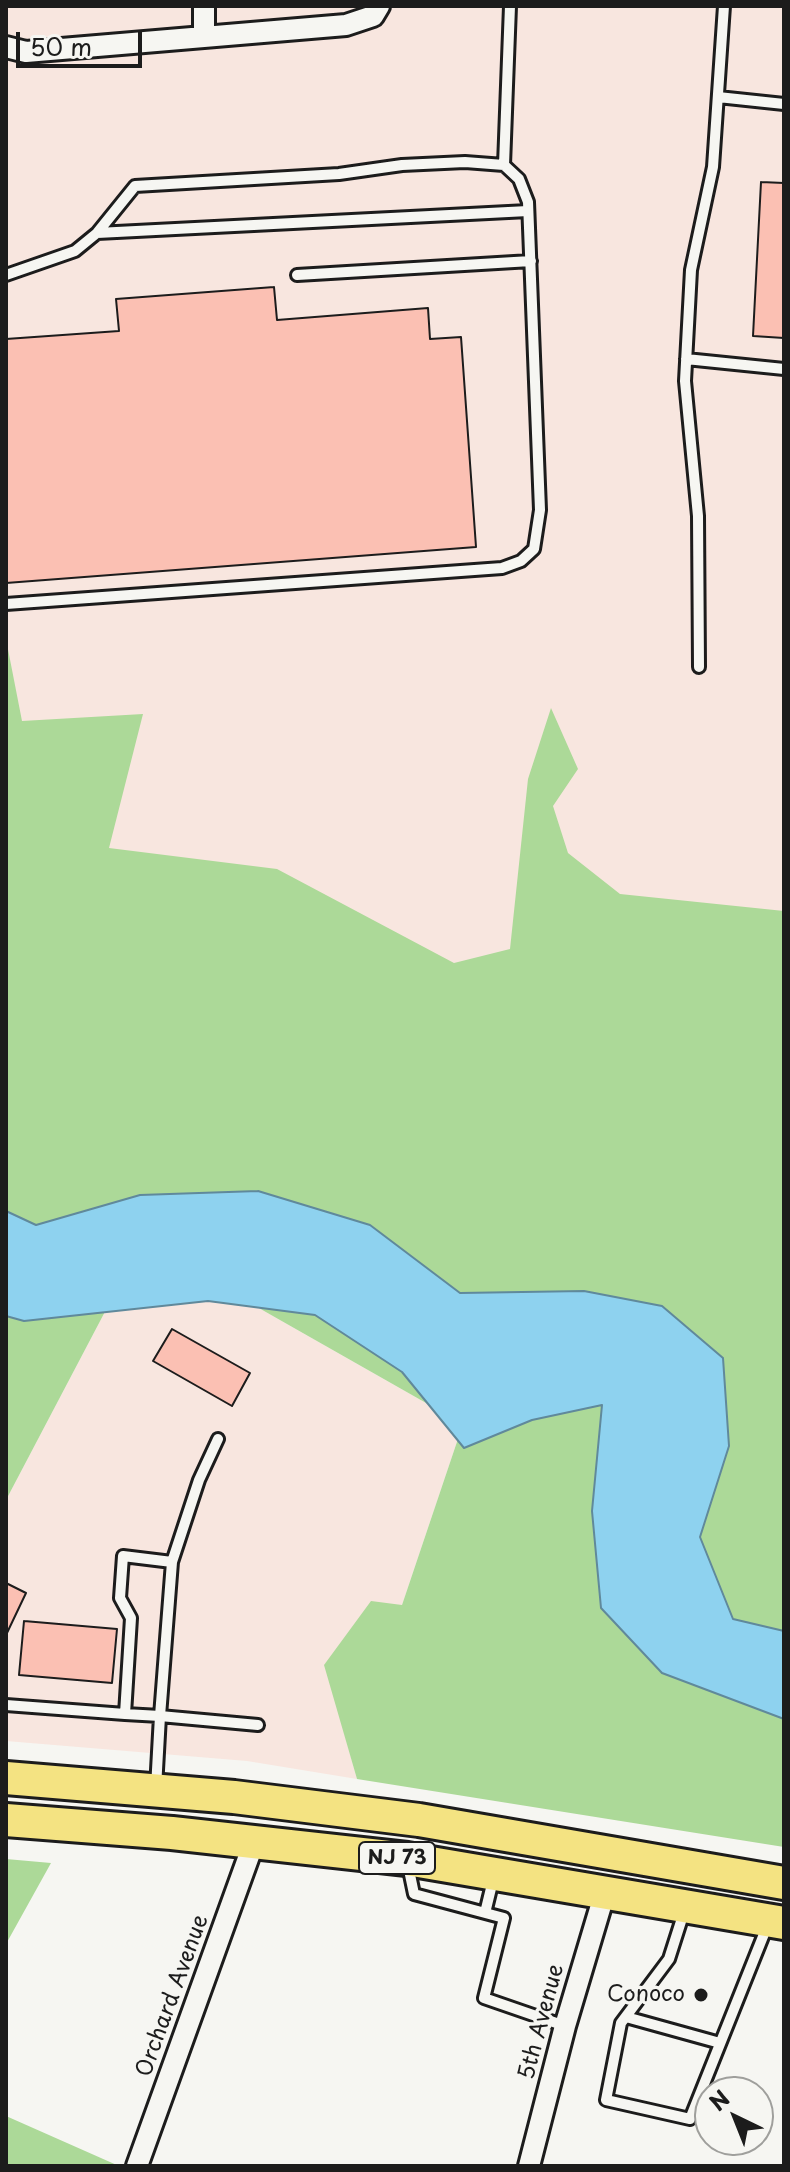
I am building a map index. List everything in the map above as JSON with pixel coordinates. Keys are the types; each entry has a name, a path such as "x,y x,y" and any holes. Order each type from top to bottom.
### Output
{"highway":[{"name":"NJ 73","path":"6,1778 156,1790 419,1820 784,1883"},
{"name":"NJ 73","path":"6,1820 407,1859 777,1922"}],"street":[{"path":"204,6 204,37"},
{"path":"6,47 26,52 346,25 373,16 379,6"},
{"name":"Orchard Avenue","path":"137,2166 254,1842"},
{"name":"5th Avenue","path":"529,2166 565,2026 605,1892"}],"lane":[{"path":"504,165 510,6"},
{"path":"699,667 698,516 690,459 686,359 691,270 713,167 724,6"},
{"path":"718,97 784,104"},
{"path":"6,275 75,251 97,233 135,186 339,174 402,165 465,162 504,165 519,179 528,211 540,510 534,549 521,561 502,568 6,604"},
{"path":"97,233 528,211"},
{"path":"297,275 531,261"},
{"path":"686,359 784,369"},
{"path":"156,1790 172,1562 199,1480 218,1439"},
{"path":"125,1714 131,1618 120,1598 123,1556 172,1562"},
{"path":"6,1705 258,1725"},
{"path":"407,1859 414,1894 504,1918 484,1998 565,2026"},
{"path":"485,1913 495,1872"},
{"path":"685,1906 669,1959 621,2023 606,2100 690,2119 720,2043 777,1922"},
{"path":"626,2017 720,2043"}],"shaded area":[{"path":"6,6 784,6 784,1096 6,1117"},
{"path":"174,1285 250,1303 463,1424 402,1605 325,1664 357,1779 247,1761 6,1741 6,1500 108,1306"}],"green space":[{"path":"6,639 22,721 143,714 109,848 277,869 454,963 510,949 528,779 551,708 578,769 553,806 568,853 620,894 784,911 784,1847 357,1779 324,1665 371,1601 402,1605 463,1424 250,1303 174,1285 108,1306 6,1500"},
{"path":"6,1859 51,1863 6,1944"},
{"path":"6,2116 119,2166 6,2166"}],"water":[{"path":"258,1191 370,1225 460,1293 584,1291 662,1306 723,1358 729,1446 700,1537 733,1619 784,1631 784,1719 662,1673 601,1608 592,1511 602,1405 532,1420 464,1448 402,1372 315,1315 208,1301 24,1321 6,1316 6,1211 36,1225 140,1195"}],"building":[{"path":"761,182 784,183 784,338 753,336"},
{"path":"274,287 277,320 428,308 430,339 461,337 476,547 6,583 6,339 119,331 116,299"},
{"path":"172,1329 250,1373 232,1406 153,1361"},
{"path":"6,1583 26,1593 6,1635"},
{"path":"24,1621 117,1629 112,1683 19,1675"}],"place":[{"name":"Conoco","path":"701,1995"}]}
